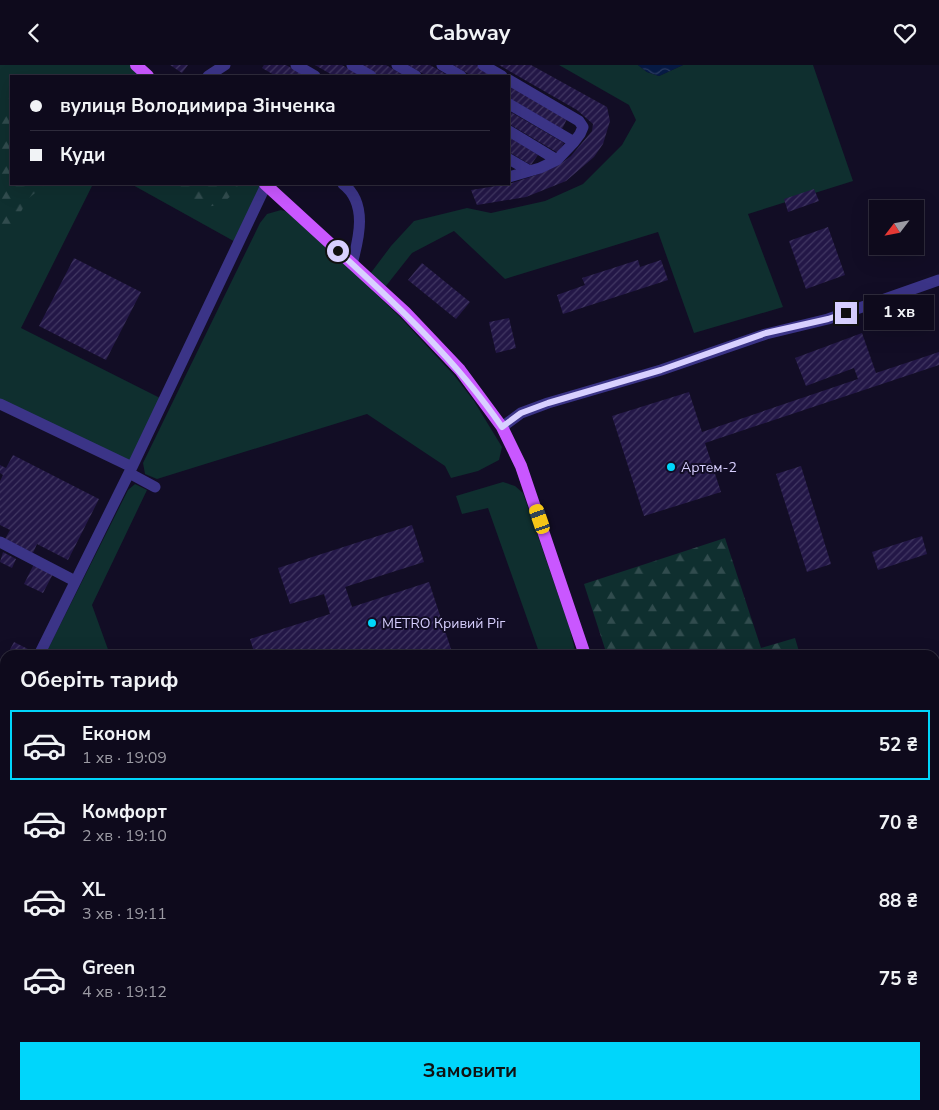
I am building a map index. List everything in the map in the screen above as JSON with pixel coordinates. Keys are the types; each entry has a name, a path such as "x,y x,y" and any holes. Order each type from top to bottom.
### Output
{"main road":[{"path":"136,65 147,75"},
{"path":"267,185 405,312 460,371 502,427 521,466 583,650"}],"lane":[{"path":"210,75 225,65"},
{"path":"296,65 313,75"},
{"path":"352,65 368,75"},
{"path":"397,65 414,75"},
{"path":"442,65 459,75"},
{"path":"483,65 500,75"},
{"path":"510,81 579,121 583,127 580,135 557,160 510,177"},
{"path":"510,105 574,142"},
{"path":"510,132 557,160"},
{"path":"510,160 528,170"},
{"path":"41,650 131,470 266,185"},
{"path":"344,185 358,202 359,229 352,264"},
{"path":"502,427 521,413 548,403 661,370 766,333 828,319 939,280"},
{"path":"0,404 131,470 155,487"},
{"path":"0,542 75,581"}],"green space":[{"path":"0,65 136,65 147,75 10,75 10,185 92,185 21,328 164,400 132,467 0,404"},
{"path":"559,65 638,65 647,72 659,76 683,65 813,65 853,181 748,214 783,307 694,333 658,232 505,279 454,231 412,253 382,291 367,278 391,246 414,221 467,208 491,213 545,201 583,184 622,145 636,120 629,105"},
{"path":"10,98 10,185 45,185 29,198 9,232 6,236 0,238 0,112"},
{"path":"133,185 265,185 239,244"},
{"path":"165,185 237,185 238,187 229,198 220,204 211,206 192,202"},
{"path":"281,210 291,213 399,316 454,375 474,401 502,447 499,460 478,471 451,478 445,466 367,414 157,479 145,474 143,463 260,223 267,214"},
{"path":"503,482 515,486 523,493 570,629 575,650 538,650 488,508 462,514 456,496"},
{"path":"135,484 147,490 92,605 108,650 48,650 128,490"},
{"path":"725,538 761,648 795,638 799,650 605,650 584,584"}],"water":[{"path":"638,65 683,65 659,76 647,72"}],"building":[{"path":"170,65 188,65 182,73"},
{"path":"264,65 286,65 304,75 274,75 262,68"},
{"path":"315,65 342,65 359,75 332,75"},
{"path":"361,65 386,65 403,75 378,75"},
{"path":"408,65 430,65 447,75 425,75"},
{"path":"453,65 476,65 493,75 470,75"},
{"path":"499,65 531,65 607,107 610,121 603,144 594,157 566,181 526,197 477,205 471,190 510,185 559,165 571,156 592,131 593,124 577,110"},
{"path":"510,86 567,119 562,129 510,99"},
{"path":"510,112 564,143 558,153 510,125"},
{"path":"510,138 538,155 531,165 510,153"},
{"path":"814,189 819,201 788,212 784,199"},
{"path":"828,227 845,275 806,289 789,241"},
{"path":"74,258 141,292 106,360 39,326"},
{"path":"638,260 640,267 661,260 668,280 563,314 557,295 585,285 582,278"},
{"path":"422,263 470,302 456,319 408,280"},
{"path":"509,318 516,348 496,353 489,322"},
{"name":"Артем-2","path":"862,333 876,373 939,352 939,365 705,443 721,492 644,516 612,416 689,392 702,432 858,379 854,368 806,386 795,358"},
{"path":"13,455 99,499 68,560 37,544 33,553 5,539 10,530 0,525 0,481 3,475 0,473 0,465 6,468"},
{"path":"801,466 831,564 807,572 776,474"},
{"path":"412,525 424,562 345,587 352,607 429,582 451,650 253,650 250,639 330,614 324,594 290,604 278,568"},
{"path":"922,536 927,554 878,570 872,552"},
{"path":"3,552 16,559 12,568 0,562"},
{"path":"34,564 53,574 43,593 24,584"},
{"path":"14,642 28,649 28,650 10,650"}],"place":[{"name":"Артем-2","path":"671,467"},
{"name":"METRO Кривий Ріг","path":"372,623"}],"route":[{"path":"338,251 405,312 460,371 482,397 502,427 521,413 548,403 661,370 766,333 846,313"}]}
